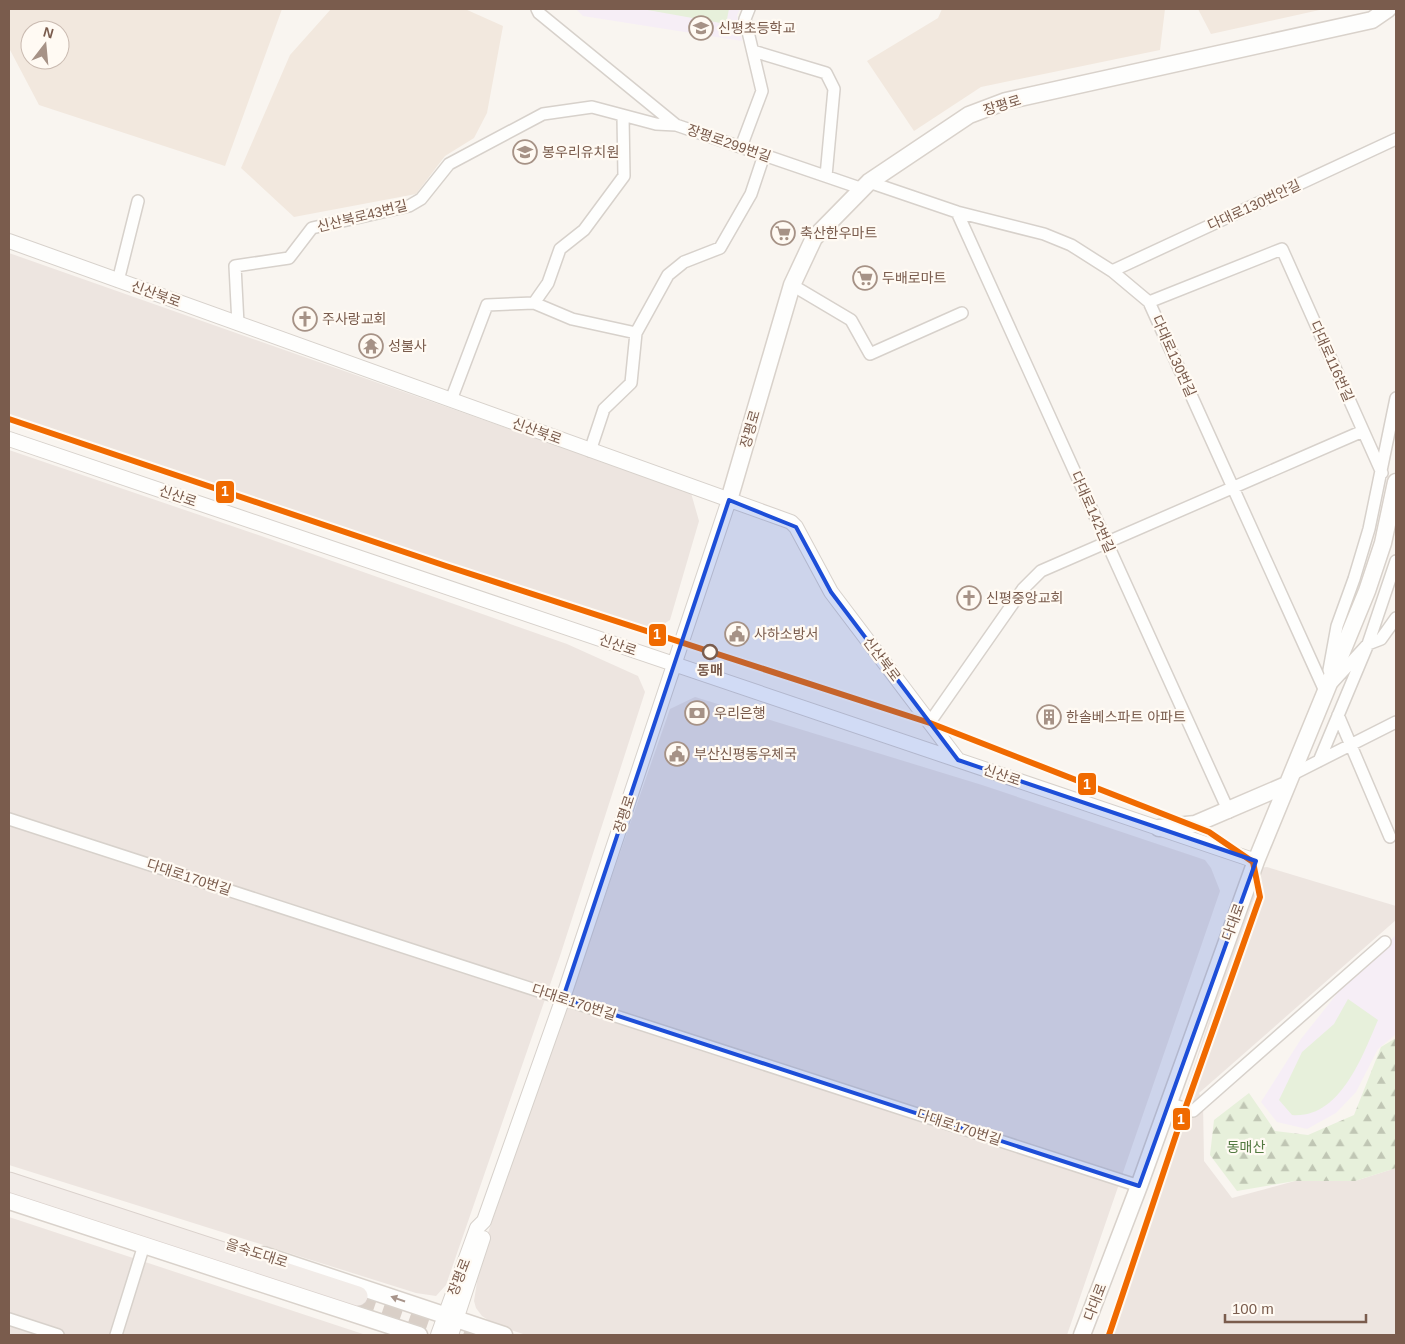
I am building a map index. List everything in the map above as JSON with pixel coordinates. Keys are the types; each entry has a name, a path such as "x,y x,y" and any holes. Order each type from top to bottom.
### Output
{"highway":[{"path":"9,1182 357,1300 9,1192"}],"main road":[{"name":"장평로","path":"729,500 792,285 814,238 866,185 969,115 1006,101 1372,20 1388,9"},
{"path":"1372,20 1396,18"},
{"name":"다대로","path":"1082,1335 1139,1186 1256,861 1368,591 1383,543 1396,482"},
{"path":"1159,828 1195,824 1229,812 1288,780"},
{"name":"을숙도대로","path":"9,1175 504,1335"},
{"name":"을숙도대로","path":"9,1201 419,1335"}],"street":[{"path":"537,9 539,13 676,125"},
{"path":"742,147 762,91 745,19 749,9"},
{"path":"753,51 826,73 834,89 826,176"},
{"name":"장평로299번길","path":"592,107 656,124 676,125 826,176 866,185"},
{"name":"신산북로43번길","path":"238,324 235,266 289,258 312,228 409,206 422,199 449,164 474,149 544,114 592,107"},
{"path":"534,303 548,283 560,249 584,230 624,176 623,116"},
{"name":"다대로130번안길","path":"1112,271 1396,139"},
{"path":"590,451 604,409 631,383 636,333 668,275 684,262 720,248 751,194 764,155"},
{"name":"다대로130번길","path":"866,185 957,212 1044,234 1071,245 1112,271 1149,302 1325,691"},
{"path":"118,281 138,201"},
{"name":"다대로142번길","path":"957,212 1229,812"},
{"name":"신산북로","path":"9,241 791,522 796,527 831,592 958,760"},
{"name":"다대로116번길","path":"1149,302 1282,249 1382,473"},
{"path":"792,285 851,320 870,354 962,313"},
{"path":"451,400 487,305 534,303 572,319 636,333"},
{"path":"1325,691 1337,626 1356,571 1382,473 1396,398"},
{"path":"930,722 1031,578 1041,571 1363,431"},
{"name":"신산로","path":"9,439 1256,861"},
{"name":"장평로","path":"438,1335 450,1317 477,1228 484,1221 563,998 729,500"},
{"path":"1319,761 1368,644 1396,561"},
{"path":"1325,691 1368,644 1381,639 1396,618"},
{"path":"1338,715 1390,836"},
{"path":"1288,780 1319,761 1396,722"},
{"name":"다대로170번길","path":"9,818 1139,1186"},
{"path":"1168,1103 1193,1111 1385,942"},
{"path":"116,1335 144,1245"},
{"name":"장평로","path":"450,1317 451,1335"},
{"path":"9,1319 58,1335"}],"highlighted area":[{"path":"729,500 796,527 831,592 958,760 1256,861 1139,1186 563,998"}],"shaded area":[{"path":"9,9 282,9 225,166 39,105 21,70 70,70 70,20 20,20 20,69 9,48"},
{"path":"331,9 465,9 503,26 487,113 474,138 445,156 416,194 294,217 241,168 290,55"},
{"name":"신평초등학교","path":"576,9 740,9 737,15 742,41 583,16"},
{"path":"942,9 1165,9 1160,50 981,87 914,131 867,61 938,18"},
{"path":"1198,9 1324,9 1211,34"},
{"path":"9,253 691,493 699,521 670,620 647,634 9,421"},
{"path":"9,450 264,537 567,644 638,676 645,692 560,956 446,1285 436,1296 416,1293 9,1165"},
{"path":"695,697 982,785 1205,860 1211,868 1220,891 1067,1335 526,1335 496,1325 482,1316 476,1308 474,1301 482,1250 670,709"},
{"path":"1267,867 1396,906 1396,920 1199,1093 1203,1102 1204,1161 1232,1198 1295,1181 1355,1181 1396,1168 1396,1335 1106,1335 1259,868"},
{"path":"1396,935 1396,1034 1378,1049 1356,1092 1336,1113 1307,1129 1277,1122 1261,1102 1301,1039 1347,981"},
{"path":"9,1217 366,1335 9,1335"}],"green space":[{"path":"642,9 729,9 726,24"},
{"path":"1348,999 1378,1020 1365,1051 1347,1083 1336,1096 1323,1107 1309,1114 1292,1115 1279,1100 1302,1052 1334,1024"},
{"name":"동매산","path":"1396,1038 1396,1168 1355,1181 1295,1181 1237,1191 1210,1155 1214,1120 1249,1093 1275,1131 1308,1135 1354,1115 1381,1047"}],"tunnel":[{"path":"358,1296 472,1335"}],"transit line":[{"name":"1","path":"9,419 446,566 930,723 1209,832 1253,862 1260,897 1179,1126 1109,1335"}],"place":[{"name":"신평초등학교","path":"701,28"},
{"name":"봉우리유치원","path":"525,152"},
{"name":"축산한우마트","path":"783,233"},
{"name":"두배로마트","path":"865,278"},
{"name":"주사랑교회","path":"305,319"},
{"name":"성불사","path":"371,346"},
{"name":"신평중앙교회","path":"969,598"},
{"name":"사하소방서","path":"737,634"},
{"name":"동매","path":"710,652"},
{"name":"우리은행","path":"697,713"},
{"name":"한솔베스파트 아파트","path":"1049,717"},
{"name":"부산신평동우체국","path":"677,754"}]}
